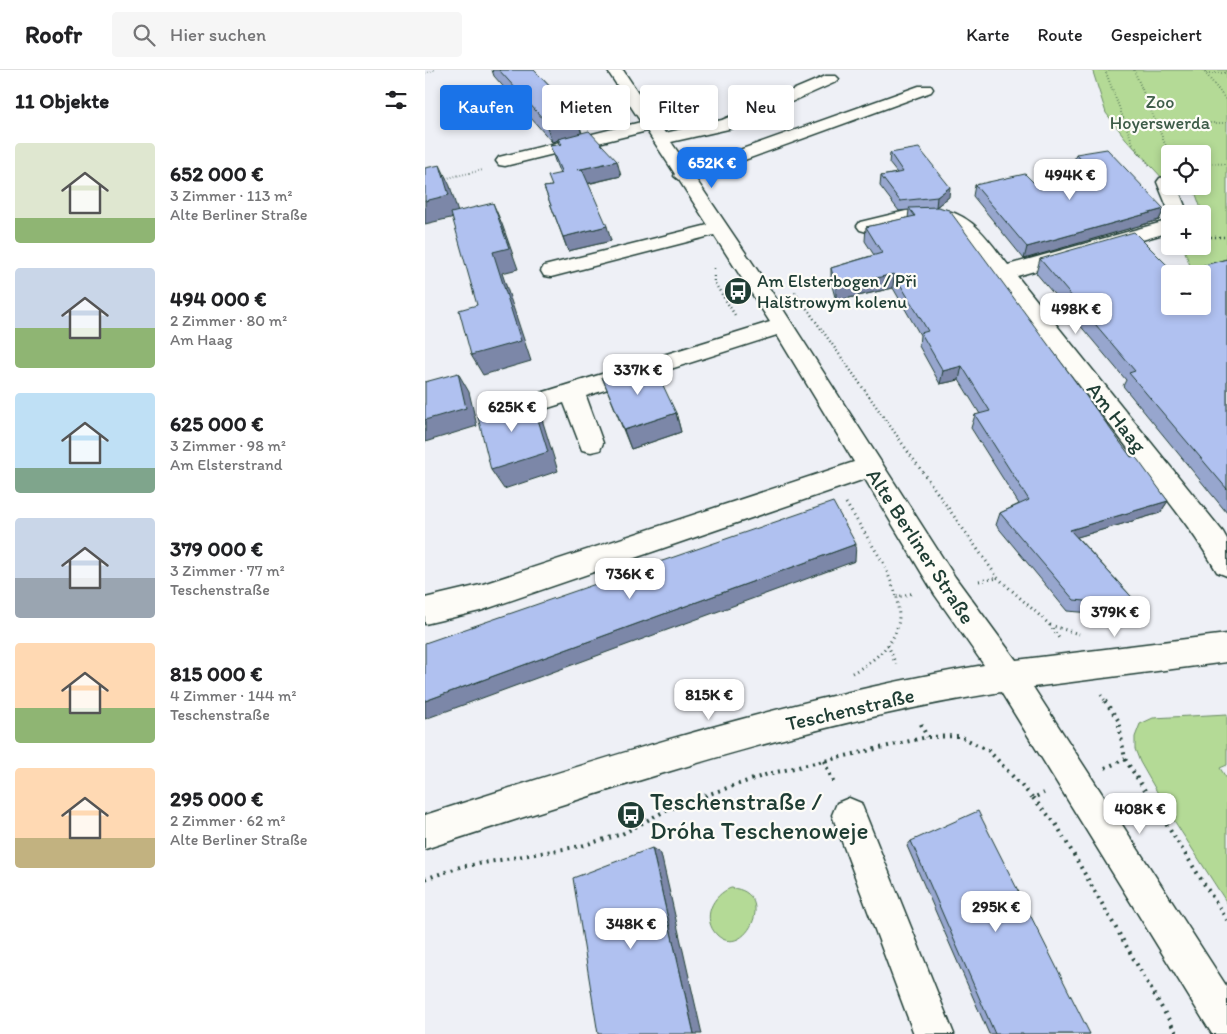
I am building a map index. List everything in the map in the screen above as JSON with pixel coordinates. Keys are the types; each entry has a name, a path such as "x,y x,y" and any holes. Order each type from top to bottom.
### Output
{"street":[{"name":"Alte Berliner Straße","path":"615,70 683,176 761,291 945,586 1009,676 1227,1022"},
{"path":"505,161 655,132 727,124 831,79"},
{"path":"683,176 925,89"},
{"name":"Am Haag","path":"867,226 923,215 938,214 951,217 961,223 1003,273 1213,540 1227,564"},
{"path":"551,270 718,228"},
{"path":"1003,273 1161,229"},
{"path":"500,414 782,326"},
{"path":"571,391 591,443"},
{"path":"425,611 480,598 870,467"},
{"name":"Teschenstraße","path":"425,832 630,767 811,717 908,694 1009,676 1227,648"},
{"path":"849,816 933,1034"}],"path":[{"path":"425,73 433,70"},
{"path":"1105,70 1133,144 1147,164 1161,177"},
{"path":"1134,70 1165,145"},
{"path":"1203,70 1227,101"},
{"path":"1206,74 1227,73"},
{"path":"1156,123 1227,123"},
{"path":"435,180 501,167 505,161"},
{"path":"1211,163 1227,164"},
{"path":"1211,237 1227,237"},
{"path":"793,290 998,578 1049,624 1118,720 1125,759 1227,920"},
{"path":"850,674 875,658 887,645 895,632 899,618 897,597 945,586 998,578"},
{"path":"425,879 460,867 581,846 623,834 663,812 689,801 768,774 927,737 960,736 989,751 1056,824 1177,1034"},
{"path":"1033,798 1125,759"}],"green space":[{"name":"Zoo Hoyerswerda","path":"1094,70 1227,70 1227,360 1211,303 1211,265 1190,265 1186,255 1211,255 1211,205 1200,205 1196,195 1211,195 1211,145 1161,145 1161,177 1126,139 1106,113 1093,72"},
{"path":"1227,714 1227,765 1220,768 1227,779 1227,903 1168,811 1140,762 1135,749 1135,737 1140,724 1153,718"},
{"path":"731,888 745,892 753,900 755,911 753,922 746,932 738,939 728,941 717,935 712,929 709,915 714,902 724,891"}],"building":[{"path":"499,70 534,70 548,85 542,85 542,118 532,107 532,85 513,85"},
{"path":"589,131 617,161 577,170 582,169 607,226 563,237 544,187 552,186 548,176 562,173 550,146 562,144 558,139"},
{"path":"919,148 950,187 937,197 900,201 881,176 903,172 890,153"},
{"path":"1107,149 1161,206 1161,210 1027,247 975,185 1025,174 1040,189 1095,175 1076,154"},
{"path":"440,165 449,195 425,201 425,168"},
{"path":"493,203 509,248 493,252 521,341 471,355 459,310 477,305 451,213"},
{"path":"938,207 949,210 1131,457 1135,456 1168,501 1070,530 1140,606 1074,600 1000,513 1029,500 975,415 990,411 962,366 943,371 921,333 928,331 894,274 836,287 831,268 882,253 866,227 915,216 909,208"},
{"path":"1134,232 1167,265 1161,265 1161,315 1211,315 1211,265 1205,265 1227,259 1227,489 1129,373 1135,371 1040,259"},
{"path":"652,362 676,413 624,430 602,377"},
{"path":"458,373 466,408 425,420 425,382"},
{"path":"531,397 548,452 491,470 477,413"},
{"path":"833,502 856,544 425,701 425,643"},
{"path":"978,811 1090,1034 995,1034 911,841"},
{"path":"652,848 694,1034 598,1034 573,878"}],"place":[{"name":"Am Elsterbogen / Při Halštrowym kolenu","path":"738,291"},
{"name":"Teschenstraße / Dróha Teschenoweje","path":"631,815"}]}
